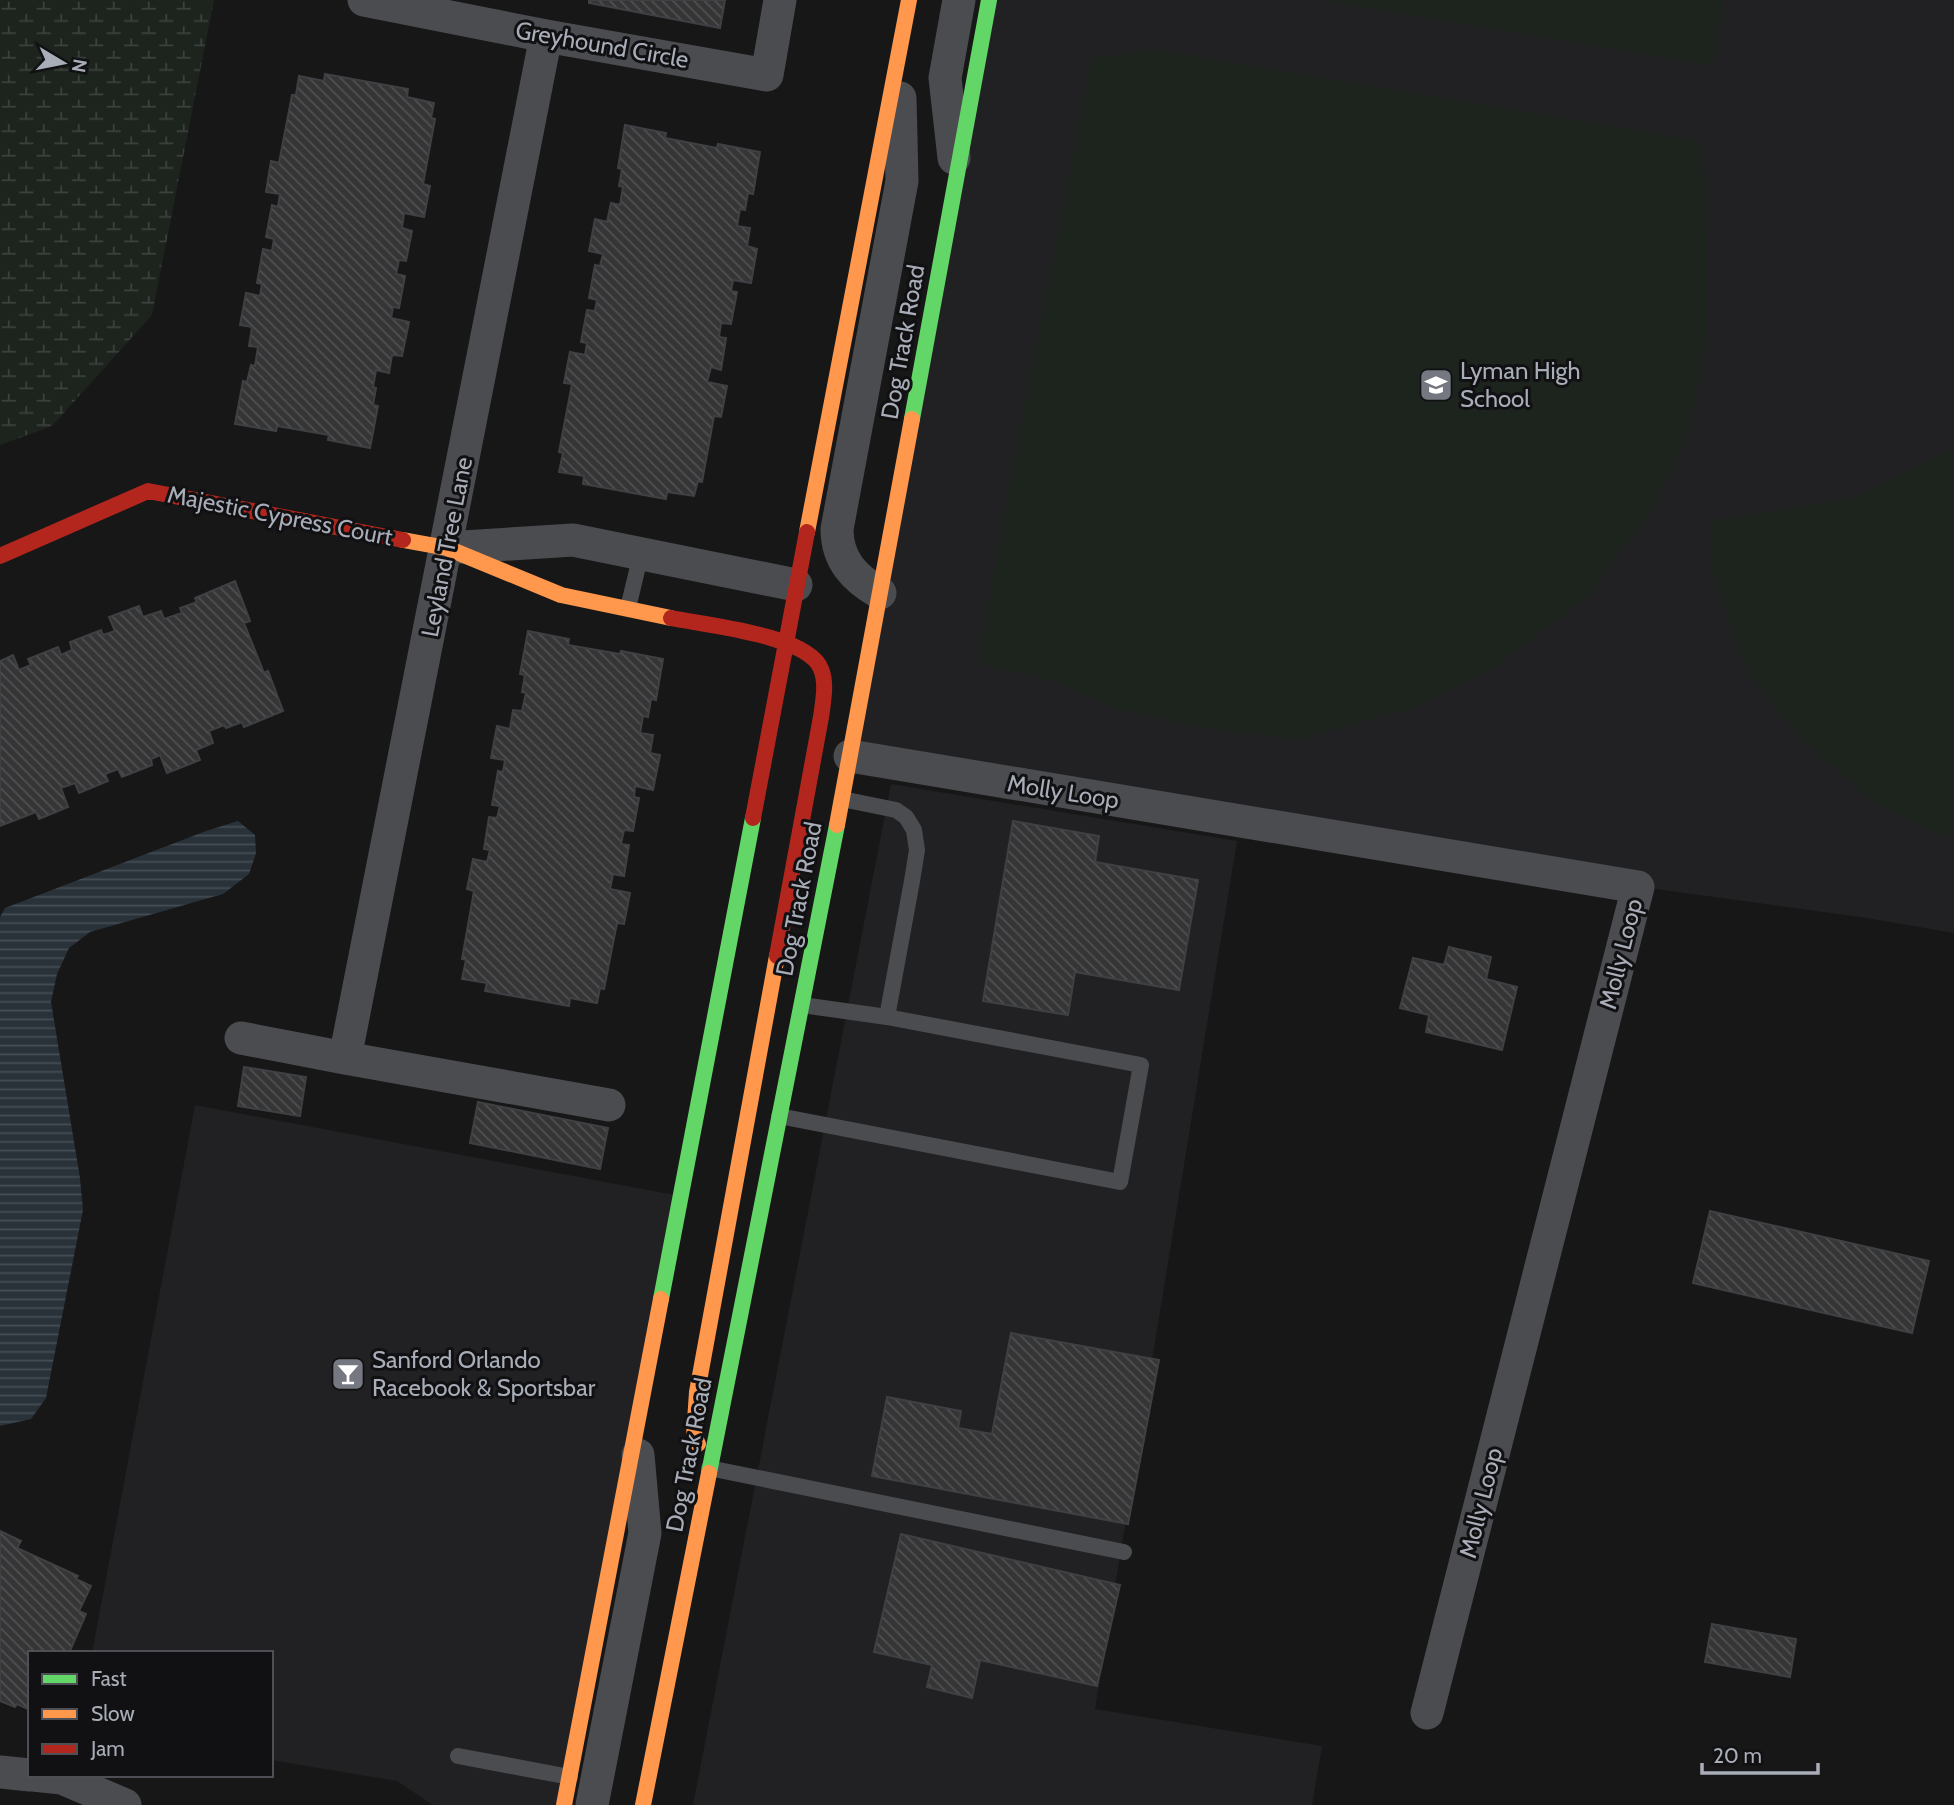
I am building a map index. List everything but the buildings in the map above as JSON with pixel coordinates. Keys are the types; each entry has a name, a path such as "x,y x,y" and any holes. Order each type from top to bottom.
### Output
{"main road":[{"path":"564,1805 909,0"},
{"name":"Dog Track Road","path":"643,1805 842,799 989,0"},
{"name":"Majestic Cypress Court","path":"0,556 148,491 447,548 561,595 786,641 808,650 821,666 825,687 697,1392 694,1436 709,1468"}],"street":[{"name":"Greyhound Circle","path":"363,0 767,75 780,0"},
{"path":"956,177 945,78 959,0"},
{"name":"Leyland Tree Lane","path":"345,1058 547,36"},
{"path":"880,593 864,584 844,562 837,543 837,529 902,181 899,54"},
{"name":"Majestic Cypress Court","path":"447,548 573,540 796,585"},
{"name":"Molly Loop","path":"850,756 1638,887 1427,1713"},
{"path":"241,1038 608,1105"},
{"path":"592,1805 645,1533 636,1432"},
{"path":"0,1772 28,1775"},
{"path":"52,1777 62,1778 125,1805"}],"lane":[{"path":"628,608 641,554"},
{"path":"842,799 896,810 906,817 914,830 917,850 887,1017"},
{"path":"779,1116 1120,1182 1141,1065 887,1017 801,1004"},
{"path":"709,1468 1124,1552"},
{"path":"458,1756 570,1777"}],"shaded area":[{"name":"Lyman High School","path":"989,0 1954,0 1954,933 1867,918 1627,885 850,756"},
{"path":"891,784 1237,841 1095,1709 1322,1746 1312,1805 693,1805"},
{"path":"238,821 255,835 256,853 249,874 223,894 90,932 69,948 57,974 51,1002 83,1210 46,1398 31,1419 0,1426 0,917 5,908"},
{"path":"195,1105 680,1196 564,1805 433,1805 397,1781 273,1760 273,1651 92,1651"}],"green space":[{"path":"0,0 214,0 152,315 52,426 0,445"},
{"path":"1322,0 1724,0 1713,65"},
{"path":"1157,49 1701,142 1707,231 1708,329 1688,435 1651,510 1589,595 1497,664 1415,707 1300,739 1202,728 1115,708 1040,677 978,664 1008,493 1092,58"},
{"path":"1954,448 1954,836 1935,832 1871,800 1802,740 1748,673 1710,566 1712,520 1852,499"}],"traffic: fast":[{"path":"912,419 989,0"},
{"path":"661,1299 753,818"},
{"path":"709,1473 837,825"}],"traffic: slow":[{"path":"807,532 909,0"},
{"path":"837,825 912,419"},
{"path":"403,540 447,548 561,595 671,618"},
{"path":"698,1444 694,1436 697,1392 777,956"},
{"path":"564,1805 661,1299"},
{"path":"643,1805 709,1473"}],"traffic: jam":[{"path":"0,556 148,491 403,540"},
{"path":"753,818 807,532"},
{"path":"671,618 730,628 777,640 812,657 823,674 821,717 777,956"}],"place":[{"name":"Lyman High School","path":"1436,385"},
{"name":"Sanford Orlando Racebook & Sportsbar","path":"348,1374"}]}
